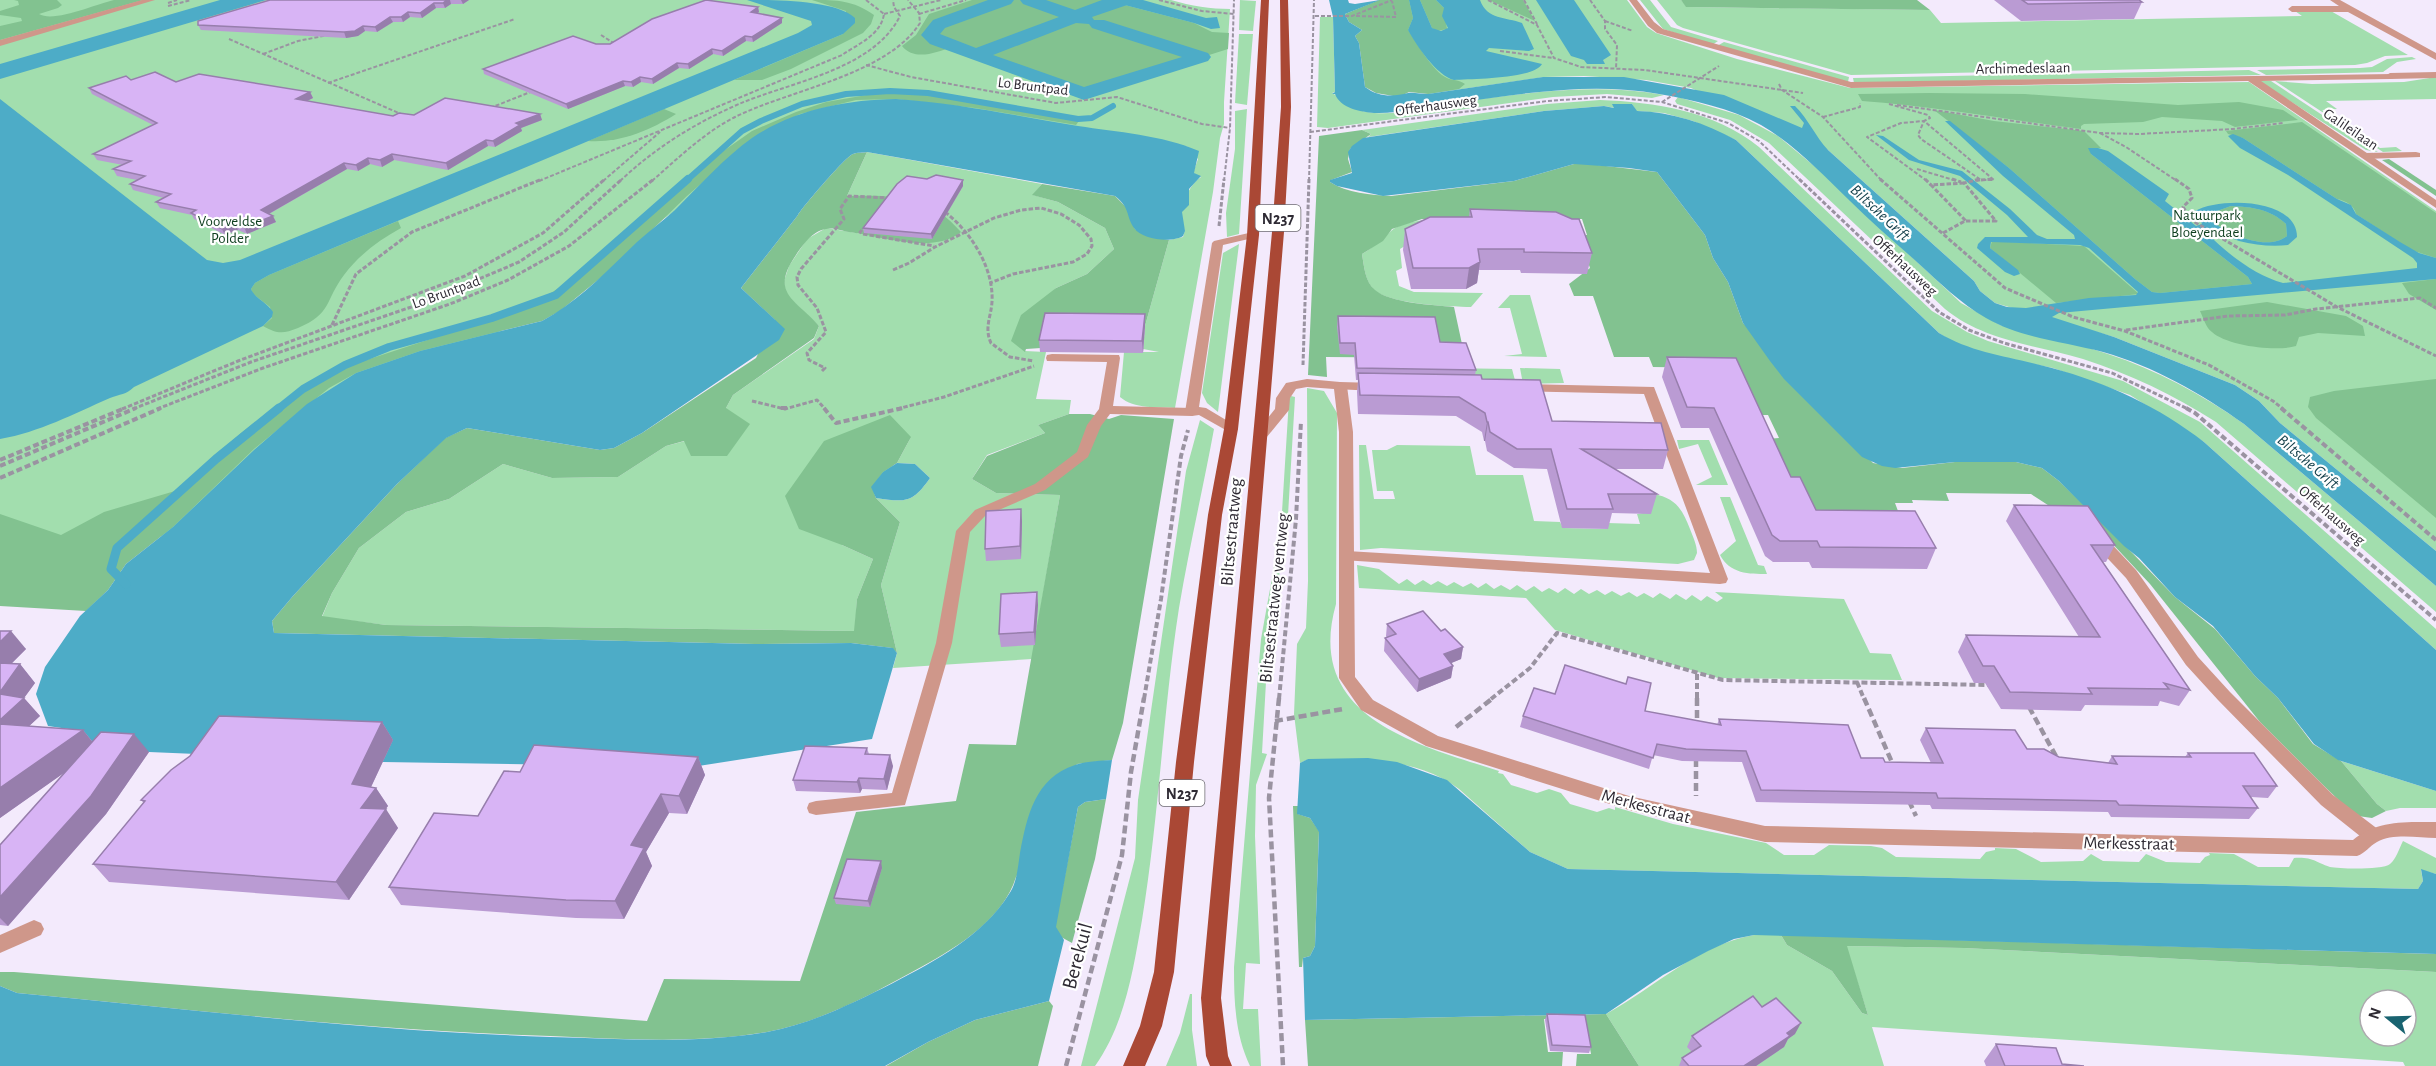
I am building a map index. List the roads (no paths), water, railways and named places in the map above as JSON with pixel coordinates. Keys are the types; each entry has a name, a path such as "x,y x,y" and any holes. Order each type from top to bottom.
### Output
{"main road":[{"name":"Biltsestraatweg","path":"1134,1066 1151,1026 1164,972 1185,762 1214,526 1231,429 1253,235 1265,0"},
{"name":"Biltsestraatweg","path":"1221,1066 1217,1056 1211,998 1261,435 1286,108 1284,0"}],"street":[{"path":"0,43 151,0"},
{"name":"Archimedeslaan","path":"1633,0 1660,32 1851,86 2436,75"},
{"path":"2289,8 2342,4 2436,57"},
{"name":"Galileïlaan","path":"2250,78 2436,205"},
{"path":"2365,156 2416,155"},
{"path":"1192,411 1218,243 1253,235"},
{"path":"816,808 899,800 944,643 963,531 980,513 1040,487 1083,454 1094,425 1106,410 1114,358 1052,358"},
{"path":"1261,435 1282,410 1286,390 1291,386 1302,384 1394,387"},
{"name":"Merkesstraat","path":"1340,386 1346,432 1347,678 1367,705 1432,741 1629,803 1765,834 2357,848 2372,835 2396,830 2436,830"},
{"path":"1347,556 1720,579 1649,390 1513,388"},
{"path":"1106,410 1201,411 1231,429"},
{"path":"2101,542 2131,574 2192,660 2224,696 2327,800 2372,835"},
{"path":"0,944 34,928"}],"water":[{"path":"220,0 266,0 0,79 0,64"},
{"path":"747,0 820,4 846,12 855,18 855,23 843,34 269,275 255,283 251,289 273,312 272,317 263,326 134,387 126,393 43,427 0,439 0,99 207,260 223,263 240,260 798,33 812,25 811,21"},
{"path":"1114,0 1143,0 1206,18 1217,17 1220,28 1211,29 1113,2"},
{"name":"Biltsche Grift","path":"1329,0 1348,0 1349,3 1355,4 1380,0 1345,14 1349,22 1362,30 1355,36 1359,43 1365,87 1380,94 1428,94 1543,77 1624,77 1724,95 1802,128 1804,123 1790,106 1795,106 1828,150 1974,281 1980,291 1995,303 2007,307 2026,308 2089,298 2136,295 2138,292 2089,248 2080,245 1991,242 1990,248 2020,274 2014,276 2005,272 1977,248 1978,244 1985,237 2028,237 2007,215 1960,176 1909,160 1876,135 1883,136 1919,160 1962,171 2010,209 2037,235 2047,239 2075,239 2074,235 2003,176 1945,121 1950,121 2009,168 2152,292 2252,284 2248,277 2091,154 2088,148 2108,151 2169,194 2165,201 2196,226 2202,224 2195,211 2221,204 2255,204 2285,215 2294,224 2297,237 2288,245 2257,245 2219,233 2207,233 2242,263 2273,280 2283,283 2417,268 2417,263 2413,258 2288,175 2240,148 2228,136 2233,134 2243,138 2337,199 2351,205 2356,214 2400,242 2419,253 2436,258 2436,279 2059,313 2052,317 2114,337 2235,385 2259,401 2280,423 2436,551 2436,586 2244,424 2211,402 2159,373 2122,358 2013,330 1977,312 1942,285 1797,151 1761,125 1724,109 1632,90 1579,89 1525,93 1392,112 1374,113 1357,110 1341,103 1335,94 1332,94 1335,92 1333,17","holes":["2231,206 2253,208 2274,215 2286,224 2287,236 2279,240 2259,242 2227,231 2210,220 2209,214"]},
{"path":"1409,0 1420,0 1432,28 1441,31 1448,28 1442,16 1444,8 1436,0 1480,0 1487,11 1492,14 1522,23 1534,49 1529,51 1489,48 1486,51 1542,64 1537,69 1515,75 1454,80 1447,77 1428,59 1408,30 1413,18"},
{"path":"1536,0 1574,0 1611,55 1603,60 1605,64 1587,64 1584,60 1571,56"},
{"path":"896,99 964,107 1139,135 1170,141 1199,151 1194,173 1201,176 1189,189 1189,205 1182,212 1185,231 1183,236 1157,239 1143,235 1134,228 1126,208 1115,196 867,152 853,154 815,194 741,288 785,329 779,340 642,433 614,448 600,450 467,428 446,438 397,484 272,621 274,633 755,644 851,643 893,648 897,653 872,739 692,767 383,762 149,752 71,747 75,730 48,726 36,694 45,667 80,616 108,590 126,564 173,527 254,450 307,404 356,373 420,351 542,321 592,285 675,210 722,163 752,138 786,120 821,108 858,101"},
{"path":"1612,104 1632,104 1637,111 1688,120 1712,128 1736,140 1939,333 1966,346 2073,374 2113,389 2151,407 2204,442 2436,650 2436,791 2338,760 2314,744 2278,698 2255,676 2213,626 2175,597 2139,558 2059,481 2042,468 2016,462 1955,462 1895,468 1882,466 1862,457 1784,379 1770,361 1743,323 1728,282 1713,258 1705,235 1657,172 1574,164 1514,181 1383,196 1337,186 1330,182 1330,180 1352,173 1348,152 1363,138 1544,111 1604,106 1614,108"},
{"path":"897,463 915,464 930,478 913,497 901,500 876,498 871,487 883,472"},
{"path":"1368,758 1397,762 1447,780 1530,852 1568,869 2418,889 2423,881 2421,869 2436,874 2436,954 1754,935 1734,939 1663,975 1606,1014 1305,1020 1303,958 1310,956 1315,946 1319,832 1310,818 1297,814 1300,763 1308,759"},
{"path":"1112,760 1106,799 1085,802 1078,807 1056,927 1064,940 1049,1001 975,1020 928,1042 885,1066 0,1066 0,986 17,993 284,1019 484,1034 686,1039 740,1036 800,1024 832,1012 909,975 972,935 986,923 1012,890 1026,825 1035,800 1042,789 1061,771 1075,765"}],"waterway":[{"path":"976,55 930,35 939,24 1005,0"},
{"path":"1029,0 1075,17"},
{"path":"1075,17 1124,0"},
{"path":"976,55 1075,17"},
{"path":"1075,17 1085,20"},
{"path":"976,55 1084,94 1201,57 1098,24"},
{"path":"686,181 742,131 802,104 846,94 890,91 928,93 1078,119 1092,118 1113,106"},
{"path":"278,409 303,389 345,365 389,347 492,318 556,295 688,179"},
{"path":"126,584 111,569 117,548 216,459 279,408"}],"park label":[{"name":"Natuurpark Bloeyendael","path":"2207,224"},
{"name":"Voorveldse Polder","path":"230,230"}]}
